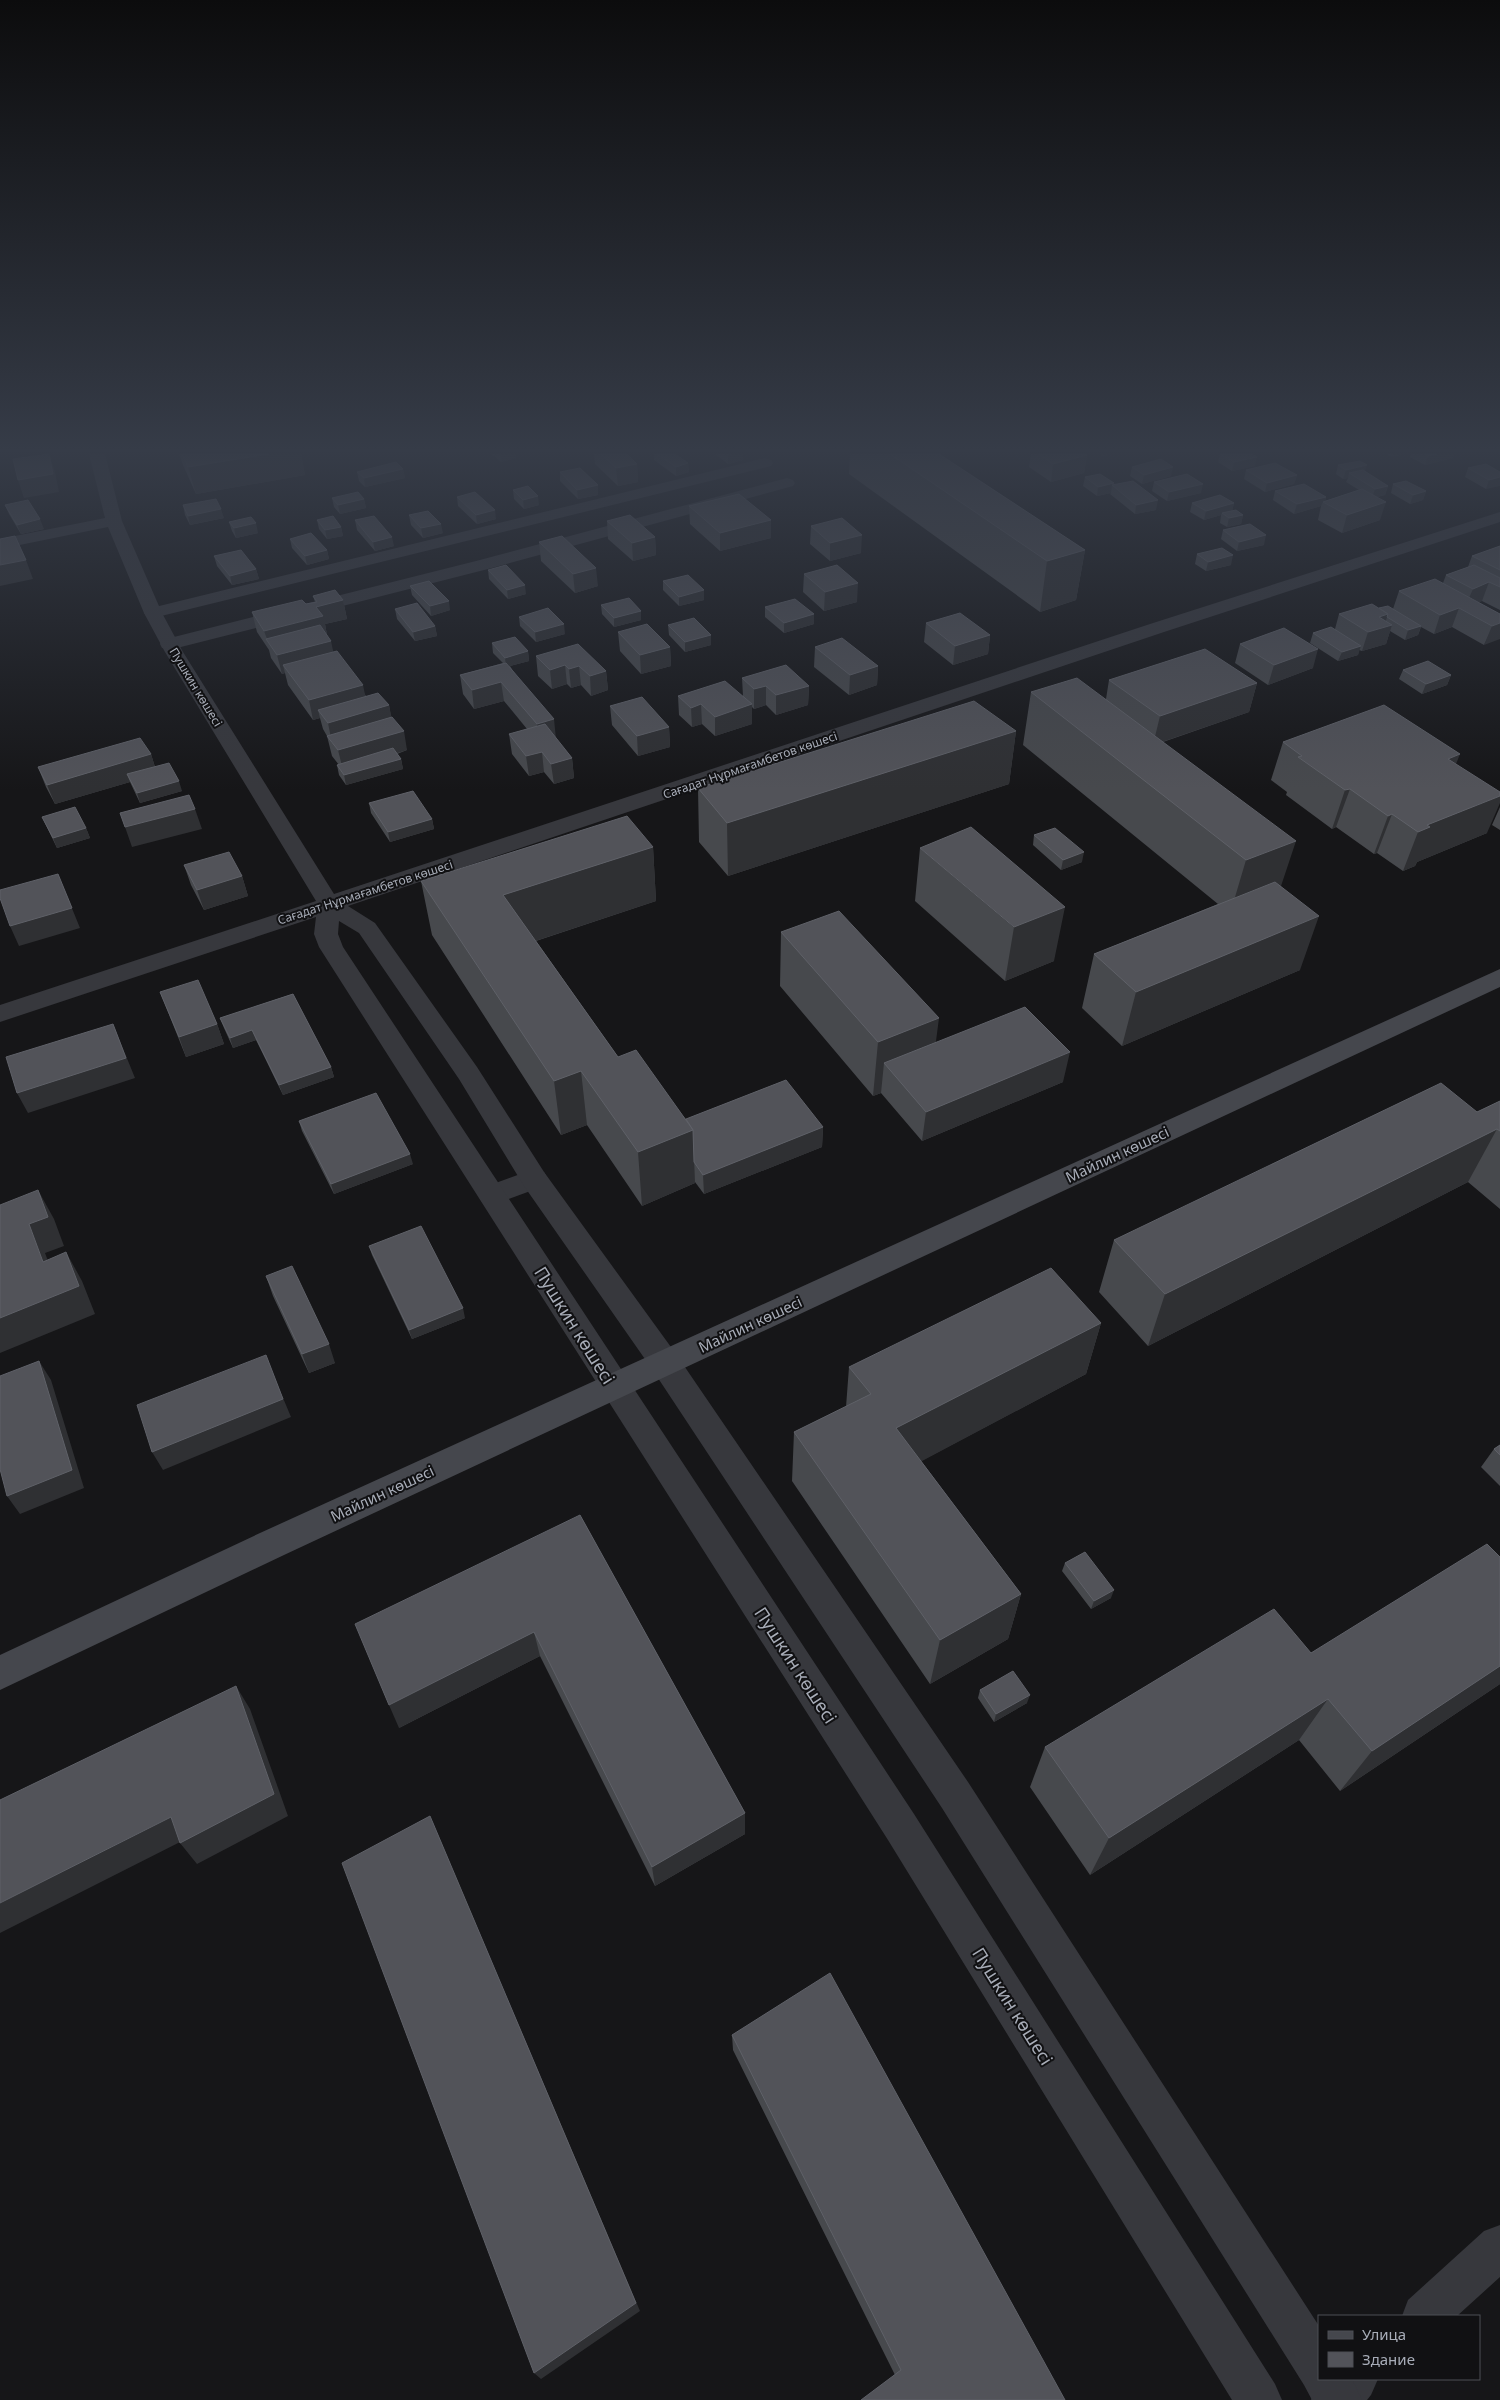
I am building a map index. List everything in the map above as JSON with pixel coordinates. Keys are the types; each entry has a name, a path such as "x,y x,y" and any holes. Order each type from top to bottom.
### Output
{"main road":[{"name":"Майлин көшесі","path":"0,1672 613,1386 1500,977"}],"street":[{"name":"Пушкин көшесі","path":"133,566 153,613 170,644 330,904 326,934 331,947 613,1386 901,1827 1259,2400"},
{"path":"153,613 344,566"},
{"path":"170,644 478,566"},
{"name":"Сағадат Нұрмағамбетов көшесі","path":"0,1014 1148,631 1349,566"},
{"path":"330,904 367,928 468,1073 534,1179 665,1363 955,1795 1318,2361"},
{"path":"492,1195 534,1179"},
{"path":"1425,2315 1500,2247"}],"building":[{"path":"222,566 254,566 256,569 230,576"},
{"path":"507,566 525,585 507,590 488,570"},
{"path":"564,566 594,566 596,568 573,574"},
{"path":"838,566 858,583 825,592 804,574"},
{"path":"1476,566 1500,578 1500,587 1489,582 1473,589 1446,575"},
{"path":"1492,566 1500,566 1500,570"},
{"path":"688,575 704,590 679,597 663,581"},
{"path":"1435,579 1500,614 1500,623 1492,626 1459,608 1440,615 1399,591"},
{"path":"429,581 449,601 430,606 410,586"},
{"path":"335,590 343,600 316,607 323,616 264,631 252,612 302,600 306,604 317,602 313,596"},
{"path":"629,598 641,611 614,618 601,605"},
{"path":"795,599 814,614 784,623 765,607"},
{"path":"417,603 435,626 413,632 395,609"},
{"path":"1372,604 1388,614 1379,617 1392,625 1368,632 1339,614"},
{"path":"1388,606 1421,626 1408,630 1387,617 1388,614 1379,608"},
{"path":"548,608 564,624 535,632 519,617"},
{"path":"960,613 990,635 955,646 926,623"},
{"path":"694,618 711,635 685,642 668,625"},
{"path":"647,624 670,647 640,655 618,632"},
{"path":"320,625 331,641 277,655 266,639"},
{"path":"1331,627 1361,646 1342,652 1313,633"},
{"path":"1284,628 1318,649 1274,665 1240,644"},
{"path":"515,637 528,651 505,658 492,643"},
{"path":"842,638 878,666 850,675 815,647"},
{"path":"578,644 606,671 590,676 579,666 569,669 565,665 550,670 536,656"},
{"path":"1205,649 1257,683 1160,716 1109,680"},
{"path":"337,651 363,685 309,700 283,665"},
{"path":"1428,661 1451,675 1426,684 1403,670"},
{"path":"506,663 554,719 537,724 501,682 472,690 460,675"},
{"path":"786,665 809,686 776,695 766,686 754,689 742,678"},
{"path":"1077,678 1296,841 1246,860 1031,692"},
{"path":"725,681 752,704 715,717 701,704 691,708 678,696"},
{"path":"378,693 389,705 328,723 318,710"},
{"path":"642,697 669,727 637,736 610,706"},
{"path":"974,701 1016,731 727,823 698,788"},
{"path":"1384,705 1460,754 1448,759 1500,792 1500,796 1427,825 1430,827 1418,832 1392,814 1388,816 1350,789 1345,790 1298,757 1302,756 1283,742"},
{"path":"392,717 404,731 338,750 327,736"},
{"path":"545,724 572,758 551,764 542,752 526,756 509,734"},
{"path":"140,738 151,754 47,785 38,767"},
{"path":"393,748 401,759 344,775 337,765"},
{"path":"169,763 179,781 137,793 127,774"},
{"path":"413,791 432,819 388,832 369,803"},
{"path":"189,795 195,809 125,827 120,813"},
{"path":"75,807 86,828 53,838 42,817"},
{"path":"627,816 653,847 503,895 618,1057 636,1050 693,1130 638,1152 581,1071 554,1081 421,881"},
{"path":"971,827 1065,907 1014,927 920,848"},
{"path":"1055,828 1084,852 1063,860 1034,835"},
{"path":"229,852 242,876 197,890 184,865"},
{"path":"58,874 72,908 10,926 0,898 0,890"},
{"path":"1275,882 1319,916 1136,992 1094,954"},
{"path":"839,911 939,1018 878,1042 781,932"},
{"path":"198,980 217,1024 179,1037 160,992"},
{"path":"293,994 331,1067 279,1085 252,1030 230,1038 220,1018"},
{"path":"1025,1007 1070,1052 926,1112 884,1063"},
{"path":"113,1024 126,1058 17,1093 6,1057"},
{"path":"786,1080 823,1127 703,1175 694,1162 693,1130 686,1119"},
{"path":"1441,1083 1477,1112 1500,1101 1500,1131 1497,1129 1165,1294 1114,1240"},
{"path":"376,1093 410,1154 331,1184 299,1121"},
{"path":"38,1190 48,1217 29,1224 43,1262 66,1252 79,1286 0,1318 0,1205"},
{"path":"421,1226 463,1308 409,1330 369,1246"},
{"path":"292,1266 329,1344 302,1354 266,1276"},
{"path":"1051,1268 1101,1323 896,1428 1021,1594 940,1640 794,1432 871,1394 849,1367"},
{"path":"266,1355 283,1399 152,1452 137,1405"},
{"path":"39,1361 72,1470 7,1496 0,1469 0,1376"},
{"path":"1500,1445 1500,1455 1494,1449"},
{"path":"580,1515 745,1813 652,1867 534,1632 389,1705 355,1624"},
{"path":"1487,1544 1500,1557 1500,1666 1372,1751 1328,1699 1109,1838 1045,1747 1274,1609 1311,1653"},
{"path":"1085,1552 1114,1590 1094,1601 1065,1563"},
{"path":"1013,1671 1030,1695 996,1714 980,1690"},
{"path":"236,1686 274,1794 180,1843 171,1817 0,1903 0,1800"},
{"path":"430,1816 636,2303 534,2373 342,1863"},
{"path":"830,1973 1065,2400 861,2400 901,2370 732,2035"}]}
